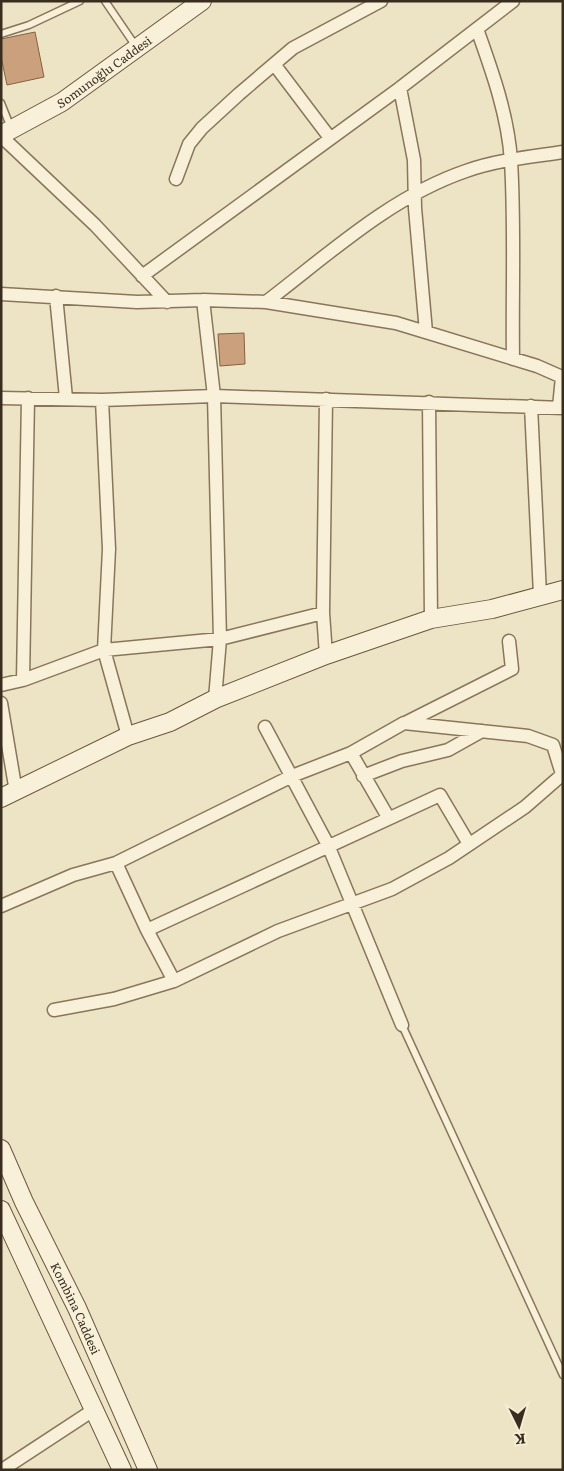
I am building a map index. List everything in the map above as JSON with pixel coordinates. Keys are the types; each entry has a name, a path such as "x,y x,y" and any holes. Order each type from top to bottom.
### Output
{"main road":[{"name":"Somunoğlu Caddesi","path":"5,134 62,102 202,1"},
{"path":"9,795 128,736 170,722 215,699 326,655 431,619 492,609 563,590"},
{"name":"Kombina Caddesi","path":"1,1149 24,1202 77,1308 148,1470"},
{"name":"Kombina Caddesi","path":"4,1221 122,1470"}],"street":[{"path":"176,179 190,144 202,128 274,64 293,48 381,1"},
{"path":"142,276 400,88 513,1"},
{"path":"477,29 493,72 504,115 511,160 513,359"},
{"path":"274,64 330,138"},
{"path":"400,88 414,160 426,332"},
{"path":"5,134 95,225 167,302"},
{"path":"266,302 390,208 415,194 466,171 511,160 563,152"},
{"path":"1,294 167,302 203,300 266,302 396,323 513,359 562,377 561,407 214,396 102,400 1,398"},
{"path":"56,296 66,398"},
{"path":"203,300 214,396 220,639 215,699"},
{"path":"23,680 28,398"},
{"path":"102,400 109,549 104,650 128,736"},
{"path":"326,400 323,613 326,655"},
{"path":"429,402 431,619"},
{"path":"531,406 540,595"},
{"path":"1,685 23,680 104,650 220,639 323,613"},
{"path":"1,906 74,875 116,863 292,776 351,753 404,723 512,669 510,641"},
{"path":"1,703 9,795"},
{"path":"54,1010 114,999 174,981 278,931 392,889 469,844 525,806 562,774 553,745 528,736 404,723"},
{"path":"266,727 328,845 402,1025"},
{"path":"363,776 402,761 448,750 482,730"},
{"path":"351,753 388,817"},
{"path":"147,930 388,817 440,795 469,844"},
{"path":"116,863 147,930 174,981"},
{"path":"2,1470 94,1408"}],"lane":[{"path":"1,34 29,25 80,1"},
{"path":"105,1 137,49"},
{"path":"1,103 5,134"},
{"path":"402,1025 563,1375"}],"building":[{"path":"35,32 44,77 7,85 1,57 1,39"},
{"path":"244,333 245,364 220,366 218,334"}]}
